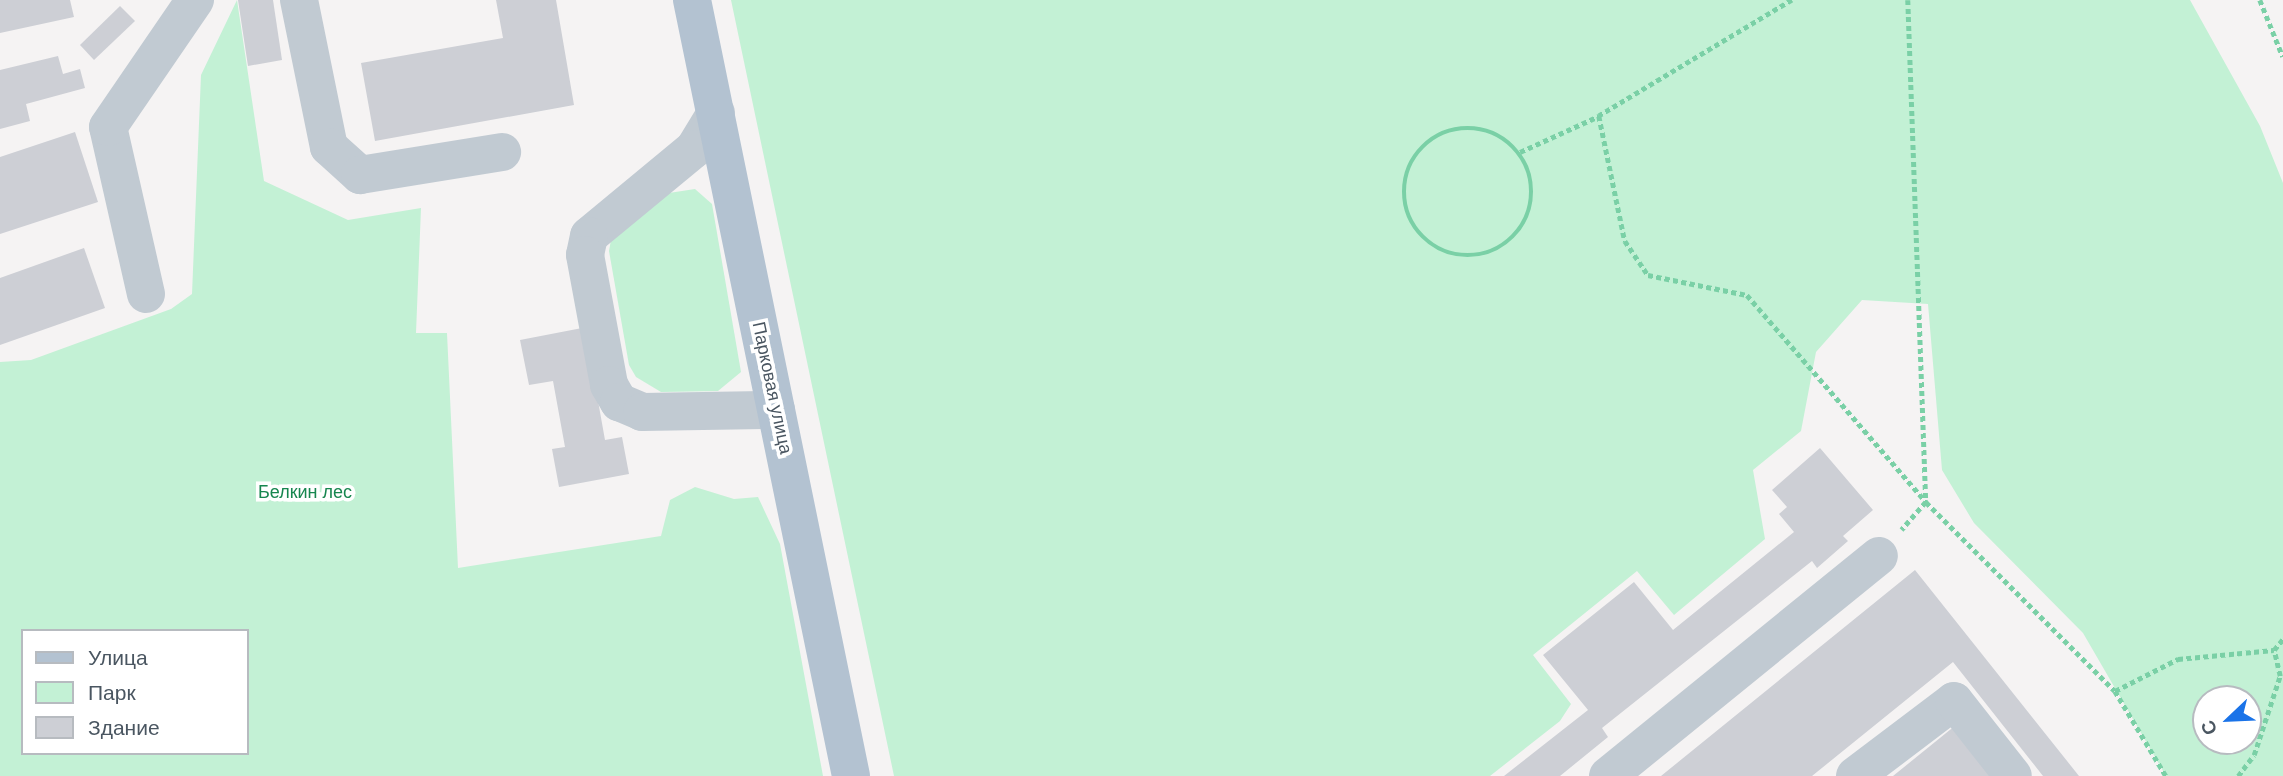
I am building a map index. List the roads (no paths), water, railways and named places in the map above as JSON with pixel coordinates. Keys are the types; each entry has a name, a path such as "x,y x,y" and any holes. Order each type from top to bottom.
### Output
{"main road":[{"name":"Парковая улица","path":"692,0 851,776"}],"lane":[{"path":"146,294 108,127 195,0"},
{"path":"299,0 329,148 360,175 502,152"},
{"path":"716,113 694,149 589,236 585,256 609,385 620,402 642,412 776,411"},
{"path":"1608,776 1879,556"},
{"path":"1855,776 1954,701 2013,776"}],"park label":[{"name":"Белкин лес","path":"305,492"}]}
